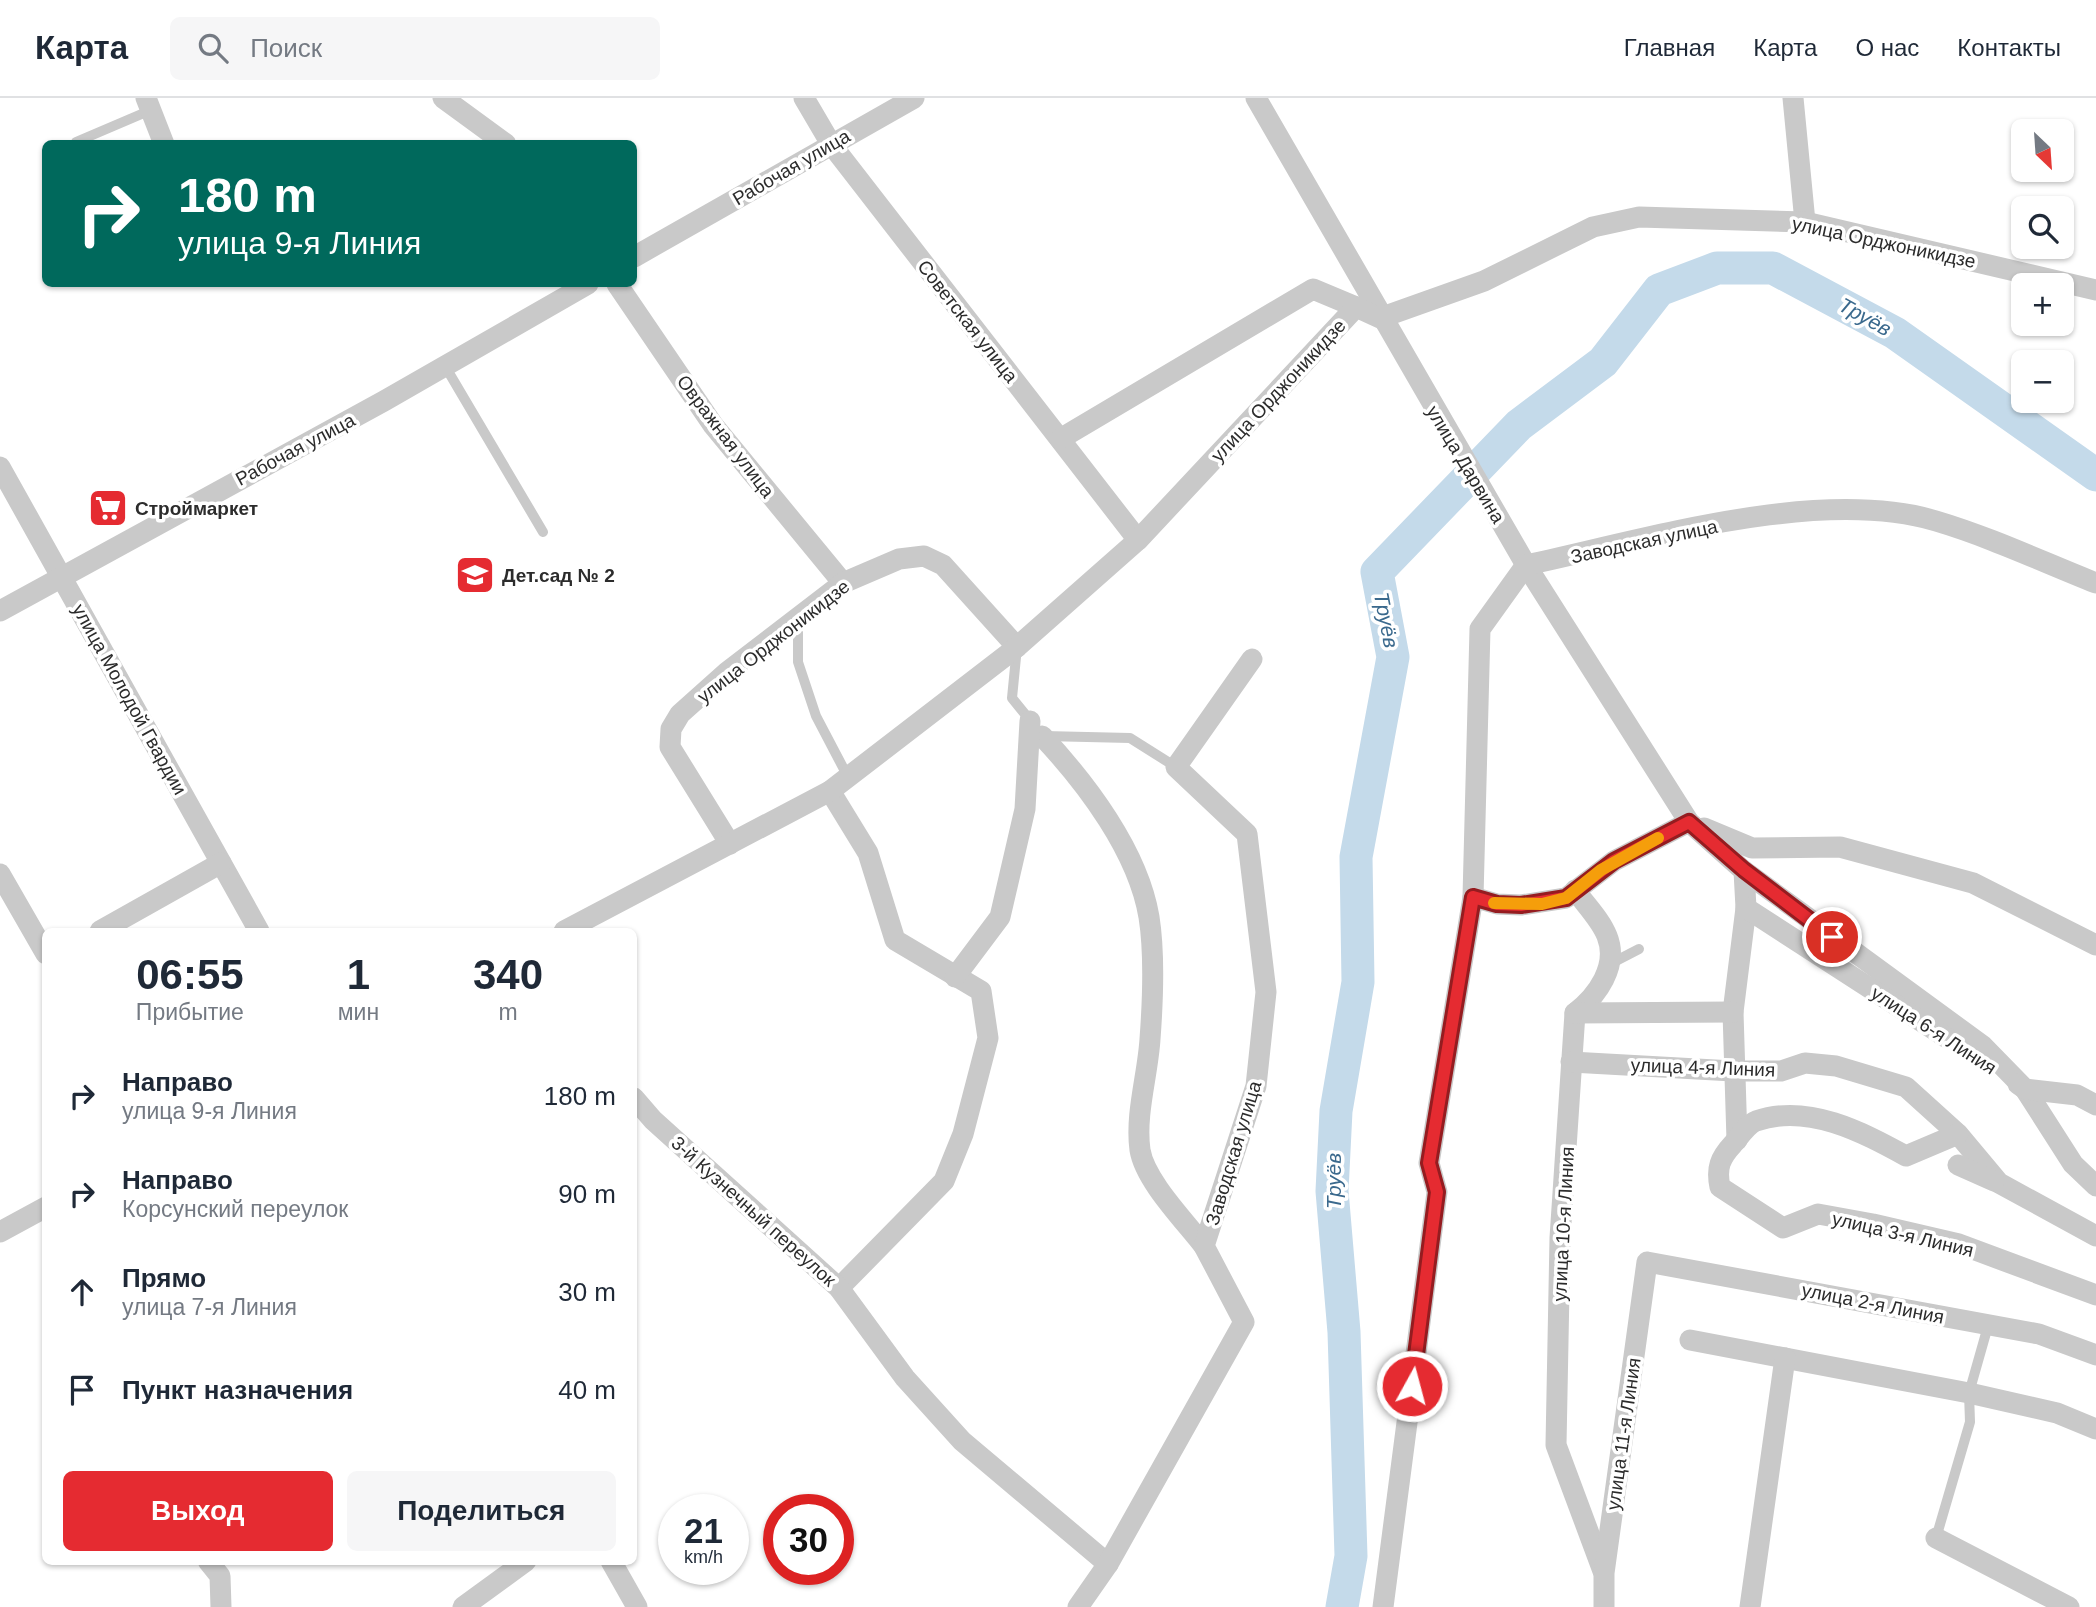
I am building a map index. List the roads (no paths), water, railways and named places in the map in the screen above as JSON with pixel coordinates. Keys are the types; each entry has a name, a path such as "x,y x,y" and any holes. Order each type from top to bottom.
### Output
{"street":[{"path":"443,98 501,140"},
{"name":"Советская улица","path":"804,98 831,144 1138,540"},
{"name":"Рабочая улица","path":"637,255 914,98"},
{"name":"улица Дарвина","path":"1256,98 1380,318 1526,565 1689,822 1744,870 1983,1046 2025,1089"},
{"path":"1793,98 1805,222"},
{"path":"148,104 162,140"},
{"name":"улица Орджоникидзе","path":"1060,439 1313,289 1380,318 1484,282 1593,227 1639,217 1805,222 2096,290"},
{"name":"Рабочая улица","path":"0,611 445,366 583,287"},
{"name":"Овражная улица","path":"619,287 713,425 843,583"},
{"name":"улица Орджоникидзе","path":"570,928 830,791 1017,648 1138,540 1356,306"},
{"name":"улица Молодой Гвардии","path":"0,467 257,928"},
{"name":"Заводская улица","path":"1526,565 1704,527 1836,509 1882,511 1936,521 2096,583"},
{"name":"улица Орджоникидзе","path":"730,844 670,747 671,729 680,714 727,672 843,583 899,559 924,556 943,565 1017,648"},
{"path":"1383,1607 1437,1192 1429,1163 1473,897 1480,629 1526,565"},
{"path":"1176,767 1252,659"},
{"path":"955,977 1000,917 1025,809 1036,728"},
{"path":"1036,728 1083,781 1121,844 1149,916 1153,1004 1139,1127 1140,1151 1150,1175 1204,1246"},
{"name":"Заводская улица","path":"1078,1607 1108,1564 1244,1322 1204,1246 1256,1086 1266,992 1247,834 1176,767"},
{"path":"830,791 868,853 895,940 981,991 988,1038 963,1134 944,1181 839,1288"},
{"path":"1473,897 1497,904 1542,904 1566,898 1614,861 1689,822 1752,848 1840,847 1973,883 2096,945"},
{"path":"105,928 221,863"},
{"path":"1737,1140 1733,1012 1746,908 1744,870"},
{"path":"0,874 42,947"},
{"path":"1575,890 1608,936 1605,980 1592,999 1575,1013"},
{"name":"улица 6-я Линия","path":"1746,908 2025,1089 2077,1095 2096,1105"},
{"path":"1575,1013 1733,1012"},
{"name":"улица 10-я Линия","path":"1575,1013 1560,1238 1556,1445 1604,1573"},
{"name":"улица 4-я Линия","path":"1571,1062 1733,1071 1781,1071 1805,1063 1836,1066 1906,1087 1958,1135 1999,1183"},
{"path":"2025,1089 2073,1164 2096,1186"},
{"name":"3-й Кузнечный переулок","path":"637,1101 653,1120 839,1288 905,1378 962,1441 1108,1564"},
{"name":"улица 3-я Линия","path":"1958,1135 1906,1156 1829,1120 1794,1116 1755,1121 1737,1140 1716,1170 1720,1187 1783,1228 1818,1214 1873,1224 1959,1244 2096,1295"},
{"name":"улица 4-я Линия","path":"1958,1164 1999,1183 2096,1236"},
{"path":"0,1232 42,1209"},
{"name":"улица 11-я Линия","path":"1604,1607 1604,1573 1647,1262"},
{"name":"улица 2-я Линия","path":"1647,1262 2039,1334 2096,1355"},
{"path":"1690,1340 1969,1393 2057,1413 2096,1429"},
{"path":"1749,1607 1784,1358"},
{"path":"1936,1538 2069,1607"},
{"path":"211,1565 220,1576 221,1607"},
{"path":"463,1607 521,1565"},
{"path":"613,1565 637,1607"}],"lane":[{"path":"80,140 148,104"},
{"path":"445,366 543,532"},
{"path":"799,617 798,662 816,716 848,777"},
{"path":"1017,648 1012,698 1036,728 1130,738 1176,767"},
{"path":"1607,966 1639,949"},
{"path":"1936,1538 1970,1422 1969,1393 1988,1325"}],"waterway":[{"name":"Труёв","path":"1342,1607 1351,1556 1344,1332 1332,1191 1336,1111 1358,982 1356,857 1393,657 1377,572 1519,425 1603,362 1659,290 1717,268 1773,268 1895,333 2096,475"}],"place":[{"name":"Строймаркет","path":"108,508"},
{"name":"Дет.сад № 2","path":"475,575"}]}
